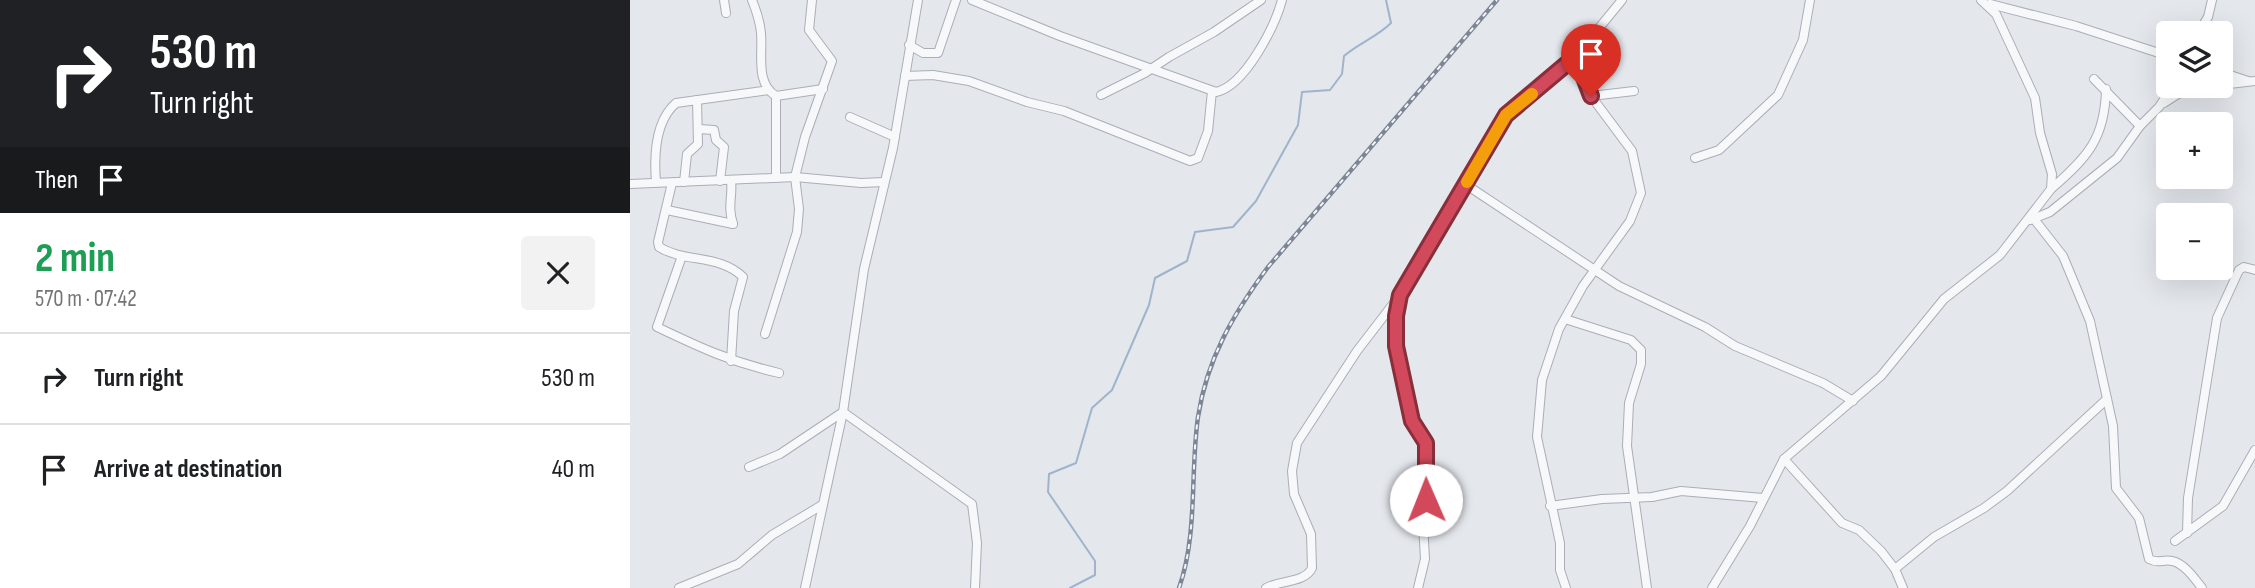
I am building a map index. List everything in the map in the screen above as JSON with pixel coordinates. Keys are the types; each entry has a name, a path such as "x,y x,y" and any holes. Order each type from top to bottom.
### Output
{"street":[{"path":"724,0 726,13"},
{"path":"752,0 761,29 764,80 772,93 776,178"},
{"path":"765,334 797,232 799,209 795,177 805,137 832,61 809,30 812,0"},
{"path":"805,588 843,412 857,307 895,136 918,0"},
{"path":"909,46 923,53 938,53 956,0"},
{"path":"972,0 1060,36 1212,91 1224,89 1245,69 1261,47 1282,0"},
{"path":"1101,95 1154,68 1261,0"},
{"path":"1266,588 1279,582 1304,577 1311,572 1311,534 1294,494 1295,449 1357,351 1400,295 1506,115 1576,56 1622,0"},
{"path":"1695,158 1719,150 1778,95 1803,40 1810,0"},
{"path":"2206,21 2212,0"},
{"path":"1984,2 2076,26 2156,52"},
{"path":"1984,2 2003,28 2035,99 2040,133 2052,174 2051,189"},
{"path":"1566,588 1560,570 1560,542 1536,437 1545,366 1555,338 1583,286 1630,220 1641,193 1632,151 1591,96 1576,56"},
{"path":"905,76 933,75 969,81 1064,111 1190,161 1198,158 1208,131 1212,91"},
{"path":"2233,75 2253,81"},
{"path":"2094,79 2140,126"},
{"path":"2233,84 2253,81"},
{"path":"656,182 656,148 667,112 676,103 823,89"},
{"path":"1712,588 1750,526 1784,460 1891,365 1944,299 2000,255 2031,220 2051,189 2099,136 2104,118 2106,89"},
{"path":"1591,96 1634,91"},
{"path":"2159,107 2165,98"},
{"path":"2031,220 2050,212 2108,166 2124,150 2140,126 2172,98"},
{"path":"684,182 687,155 698,144 697,100"},
{"path":"850,117 895,136"},
{"path":"699,129 714,130 716,140 724,147 720,181"},
{"path":"630,184 795,177 861,183 884,182"},
{"path":"667,210 733,224 728,206 732,191 731,180"},
{"path":"672,183 657,245 662,250 682,256 726,265 743,277 734,311 731,361"},
{"path":"1465,184 1619,286 1705,327 1735,346 1823,383 1853,401"},
{"path":"2031,220 2063,256 2090,321 2113,426 2116,488 2139,518 2147,556 2156,562 2178,563 2202,588"},
{"path":"682,256 657,327 702,350 731,361 779,373"},
{"path":"2187,533 2188,498 2217,318 2239,270 2244,267 2255,270"},
{"path":"1400,295 1396,316 1396,346 1412,421 1427,448 1423,523 1425,559 1418,588"},
{"path":"1565,320 1632,340 1642,349 1641,364 1629,403 1627,431 1647,588"},
{"path":"1895,569 1934,537 1984,508 2007,491 2107,400"},
{"path":"749,467 779,454 843,412"},
{"path":"843,412 972,504 977,543 975,588"},
{"path":"2175,541 2223,506 2255,450"},
{"path":"1784,460 1842,523 1863,533 1895,569 1903,588"},
{"path":"1550,506 1652,497 1681,491 1763,498"},
{"path":"679,588 738,564 772,534 822,505"}],"waterway":[{"path":"1070,588 1095,575 1095,561 1048,492 1049,474 1076,463 1092,408 1112,390 1149,305 1155,278 1187,261 1195,232 1233,227 1256,201 1298,125 1302,92 1330,90 1342,74 1344,56 1391,23 1386,0"}],"railway":[{"path":"1179,588 1189,546 1196,438 1202,396 1215,356 1233,319 1268,267 1497,0"}],"slow traffic":[{"path":"1467,182 1506,115 1532,94"}],"route":[{"path":"1426,500 1427,448 1412,421 1396,346 1396,316 1400,295 1506,115 1576,56 1591,96"}]}
